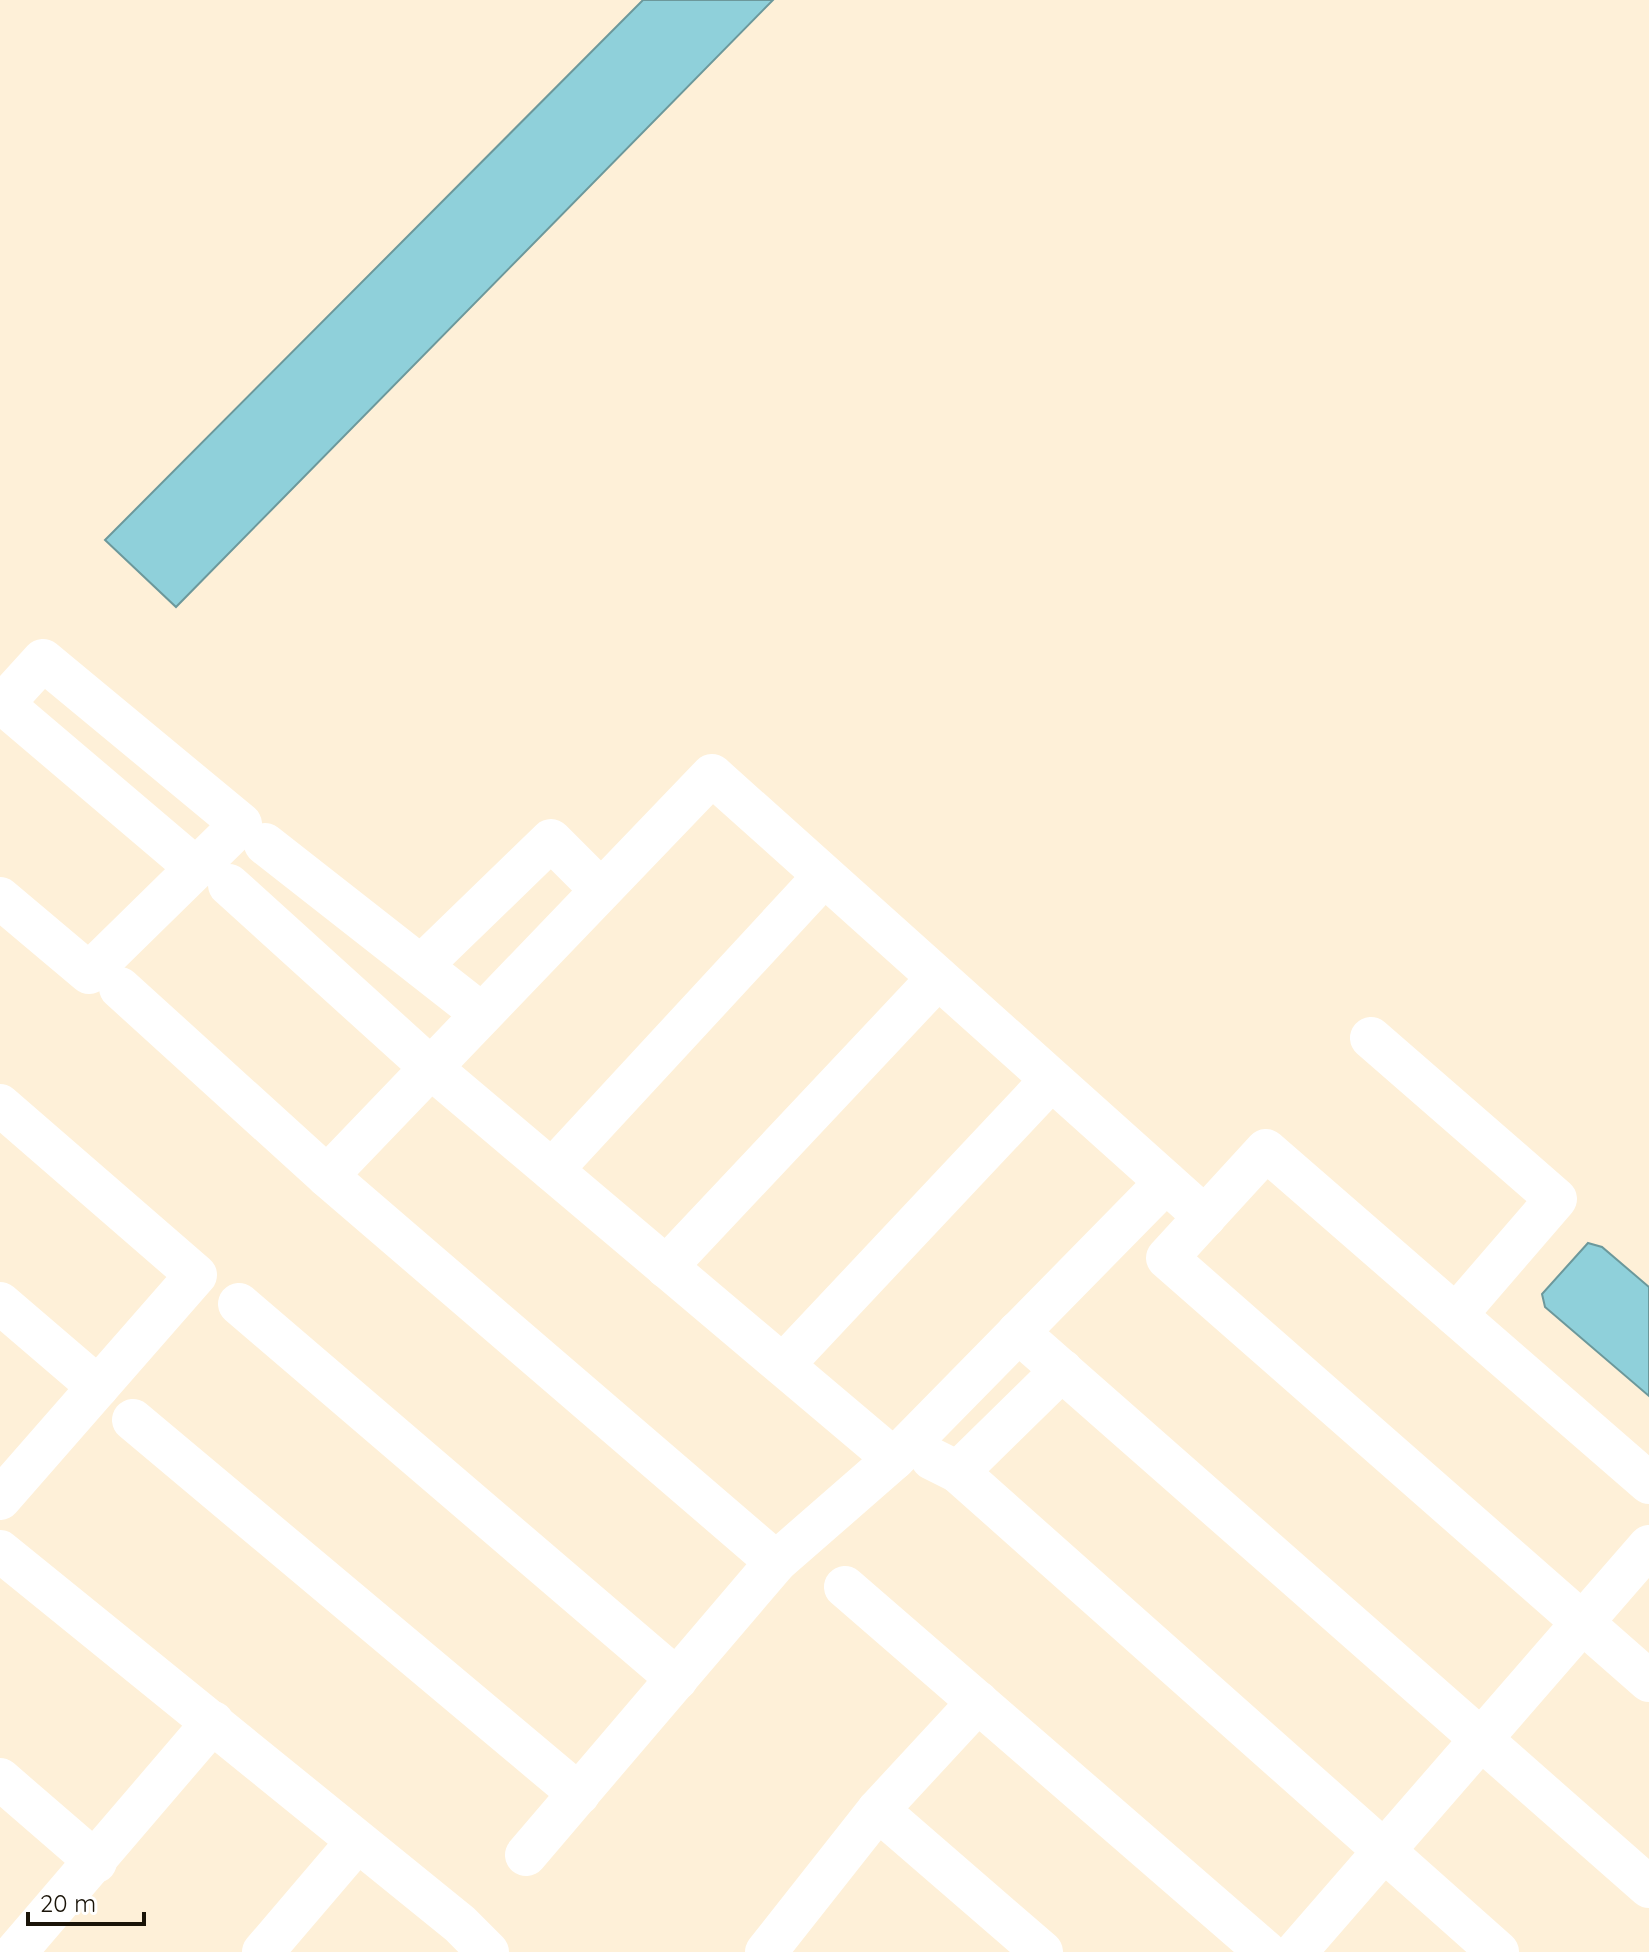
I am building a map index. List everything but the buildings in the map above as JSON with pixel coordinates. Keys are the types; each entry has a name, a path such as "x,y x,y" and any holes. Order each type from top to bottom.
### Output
{"street":[{"path":"0,898 89,973 213,877 241,824 43,660 1,706 213,877 431,1068 783,1365 900,1453 958,1472 1498,1952"},
{"path":"327,1176 712,775 1205,1217"},
{"path":"421,966 551,840 601,890"},
{"path":"265,844 482,1014"},
{"path":"552,1170 824,876"},
{"path":"666,1267 938,978"},
{"path":"120,988 327,1176 776,1562"},
{"path":"1371,1038 1556,1199 1456,1315"},
{"path":"783,1365 1051,1080"},
{"path":"0,1105 196,1275 0,1499"},
{"path":"1649,1483 1266,1150 1167,1258 1649,1681"},
{"path":"526,1855 776,1562 900,1453 1166,1182"},
{"path":"0,1303 98,1387"},
{"path":"239,1304 677,1679"},
{"path":"1018,1332 1649,1887"},
{"path":"958,1472 1062,1370"},
{"path":"133,1420 579,1794"},
{"path":"1296,1952 1382,1849 1649,1546"},
{"path":"0,1551 213,1722 356,1843 460,1924 488,1952"},
{"path":"845,1587 1266,1952"},
{"path":"782,1946 878,1810 978,1702"},
{"path":"16,1952 213,1722"},
{"path":"0,1779 96,1862"},
{"path":"878,1810 1042,1952"},
{"path":"263,1952 356,1843"}],"water":[{"path":"643,0 773,0 176,607 105,540"},
{"path":"1588,1243 1602,1247 1649,1287 1649,1396 1545,1307 1542,1294"}]}
